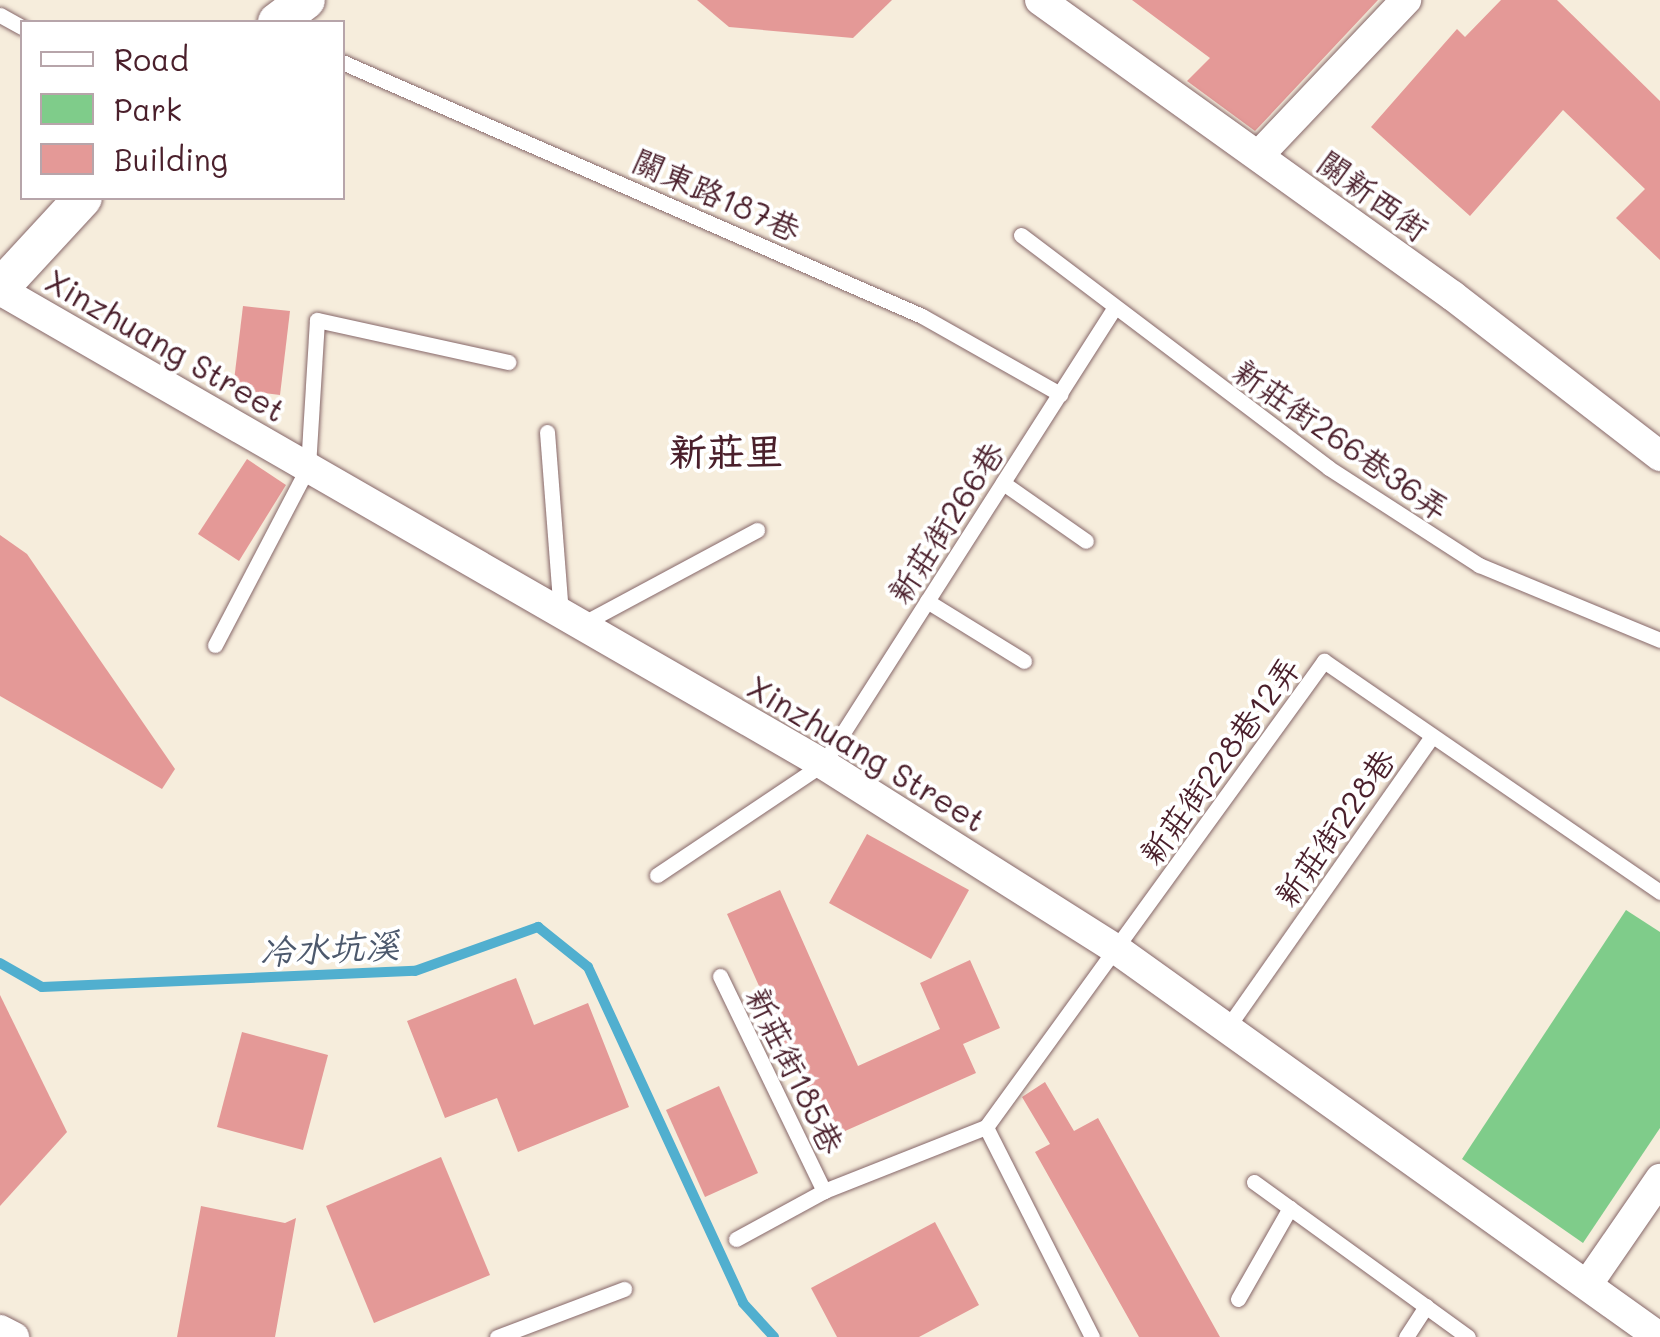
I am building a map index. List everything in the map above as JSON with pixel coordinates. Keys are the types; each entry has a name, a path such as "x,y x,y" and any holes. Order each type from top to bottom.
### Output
{"street":[{"path":"280,20 306,0"},
{"name":"關新西街","path":"1040,0 1260,155 1660,456"},
{"path":"1260,155 1406,0"},
{"path":"0,289 81,200"},
{"name":"Xinzhuang Street","path":"0,289 822,764 1116,950 1659,1337"},
{"path":"1587,1286 1660,1179"},
{"path":"0,1330 14,1337"}],"lane":[{"name":"關東路187巷","path":"345,63 922,316 1060,394"},
{"name":"新莊街266巷36弄","path":"1022,235 1114,310 1329,468 1479,565 1660,640"},
{"name":"新莊街266巷","path":"822,764 1114,310"},
{"path":"215,645 308,467 318,320 508,362"},
{"path":"547,432 571,619 757,530"},
{"path":"1003,483 1086,541"},
{"path":"927,602 1024,661"},
{"name":"新莊街228巷12弄","path":"1116,950 1324,661 1431,738"},
{"name":"新莊街228巷","path":"1226,1028 1431,738 1660,892"},
{"path":"657,875 822,764"},
{"path":"1092,1337 986,1127 1116,950"},
{"name":"新莊街185巷","path":"720,976 824,1191 986,1127"},
{"path":"1254,1182 1468,1337"},
{"path":"736,1239 824,1191"},
{"path":"1238,1299 1290,1208"},
{"path":"497,1337 624,1289"},
{"path":"1406,1337 1426,1306"}],"green space":[{"path":"1626,910 1660,932 1660,1128 1583,1243 1462,1159"}],"building":[{"path":"697,0 892,0 853,38 729,27"},
{"path":"1132,0 1378,0 1255,131 1187,81 1210,58"},
{"path":"1501,0 1557,0 1660,101 1660,260 1616,218 1645,189 1563,110 1470,216 1371,127 1457,29 1465,37"},
{"path":"243,306 290,311 280,395 233,389"},
{"path":"247,459 286,485 239,561 198,534"},
{"path":"0,535 27,554 175,769 162,789 0,696"},
{"path":"867,834 969,890 931,959 829,903"},
{"path":"780,890 858,1066 940,1029 920,983 970,960 1000,1028 963,1044 976,1073 827,1139 727,914"},
{"path":"516,978 534,1025 588,1003 629,1107 518,1152 497,1098 445,1118 407,1021"},
{"path":"0,995 67,1132 0,1206"},
{"path":"242,1032 328,1055 303,1150 217,1127"},
{"path":"1045,1082 1074,1131 1098,1118 1220,1337 1139,1337 1035,1152 1050,1144 1022,1097"},
{"path":"719,1086 758,1173 705,1197 666,1110"},
{"path":"441,1157 490,1275 374,1323 326,1206"},
{"path":"201,1206 285,1223 296,1218 275,1337 177,1337"},
{"path":"935,1222 979,1305 919,1337 837,1337 811,1288"}],"waterway":[{"name":"冷水坑溪","path":"0,963 42,987 415,971 538,927 588,967 743,1303 774,1337"}],"district":[{"name":"新莊里","path":"726,451"}]}
